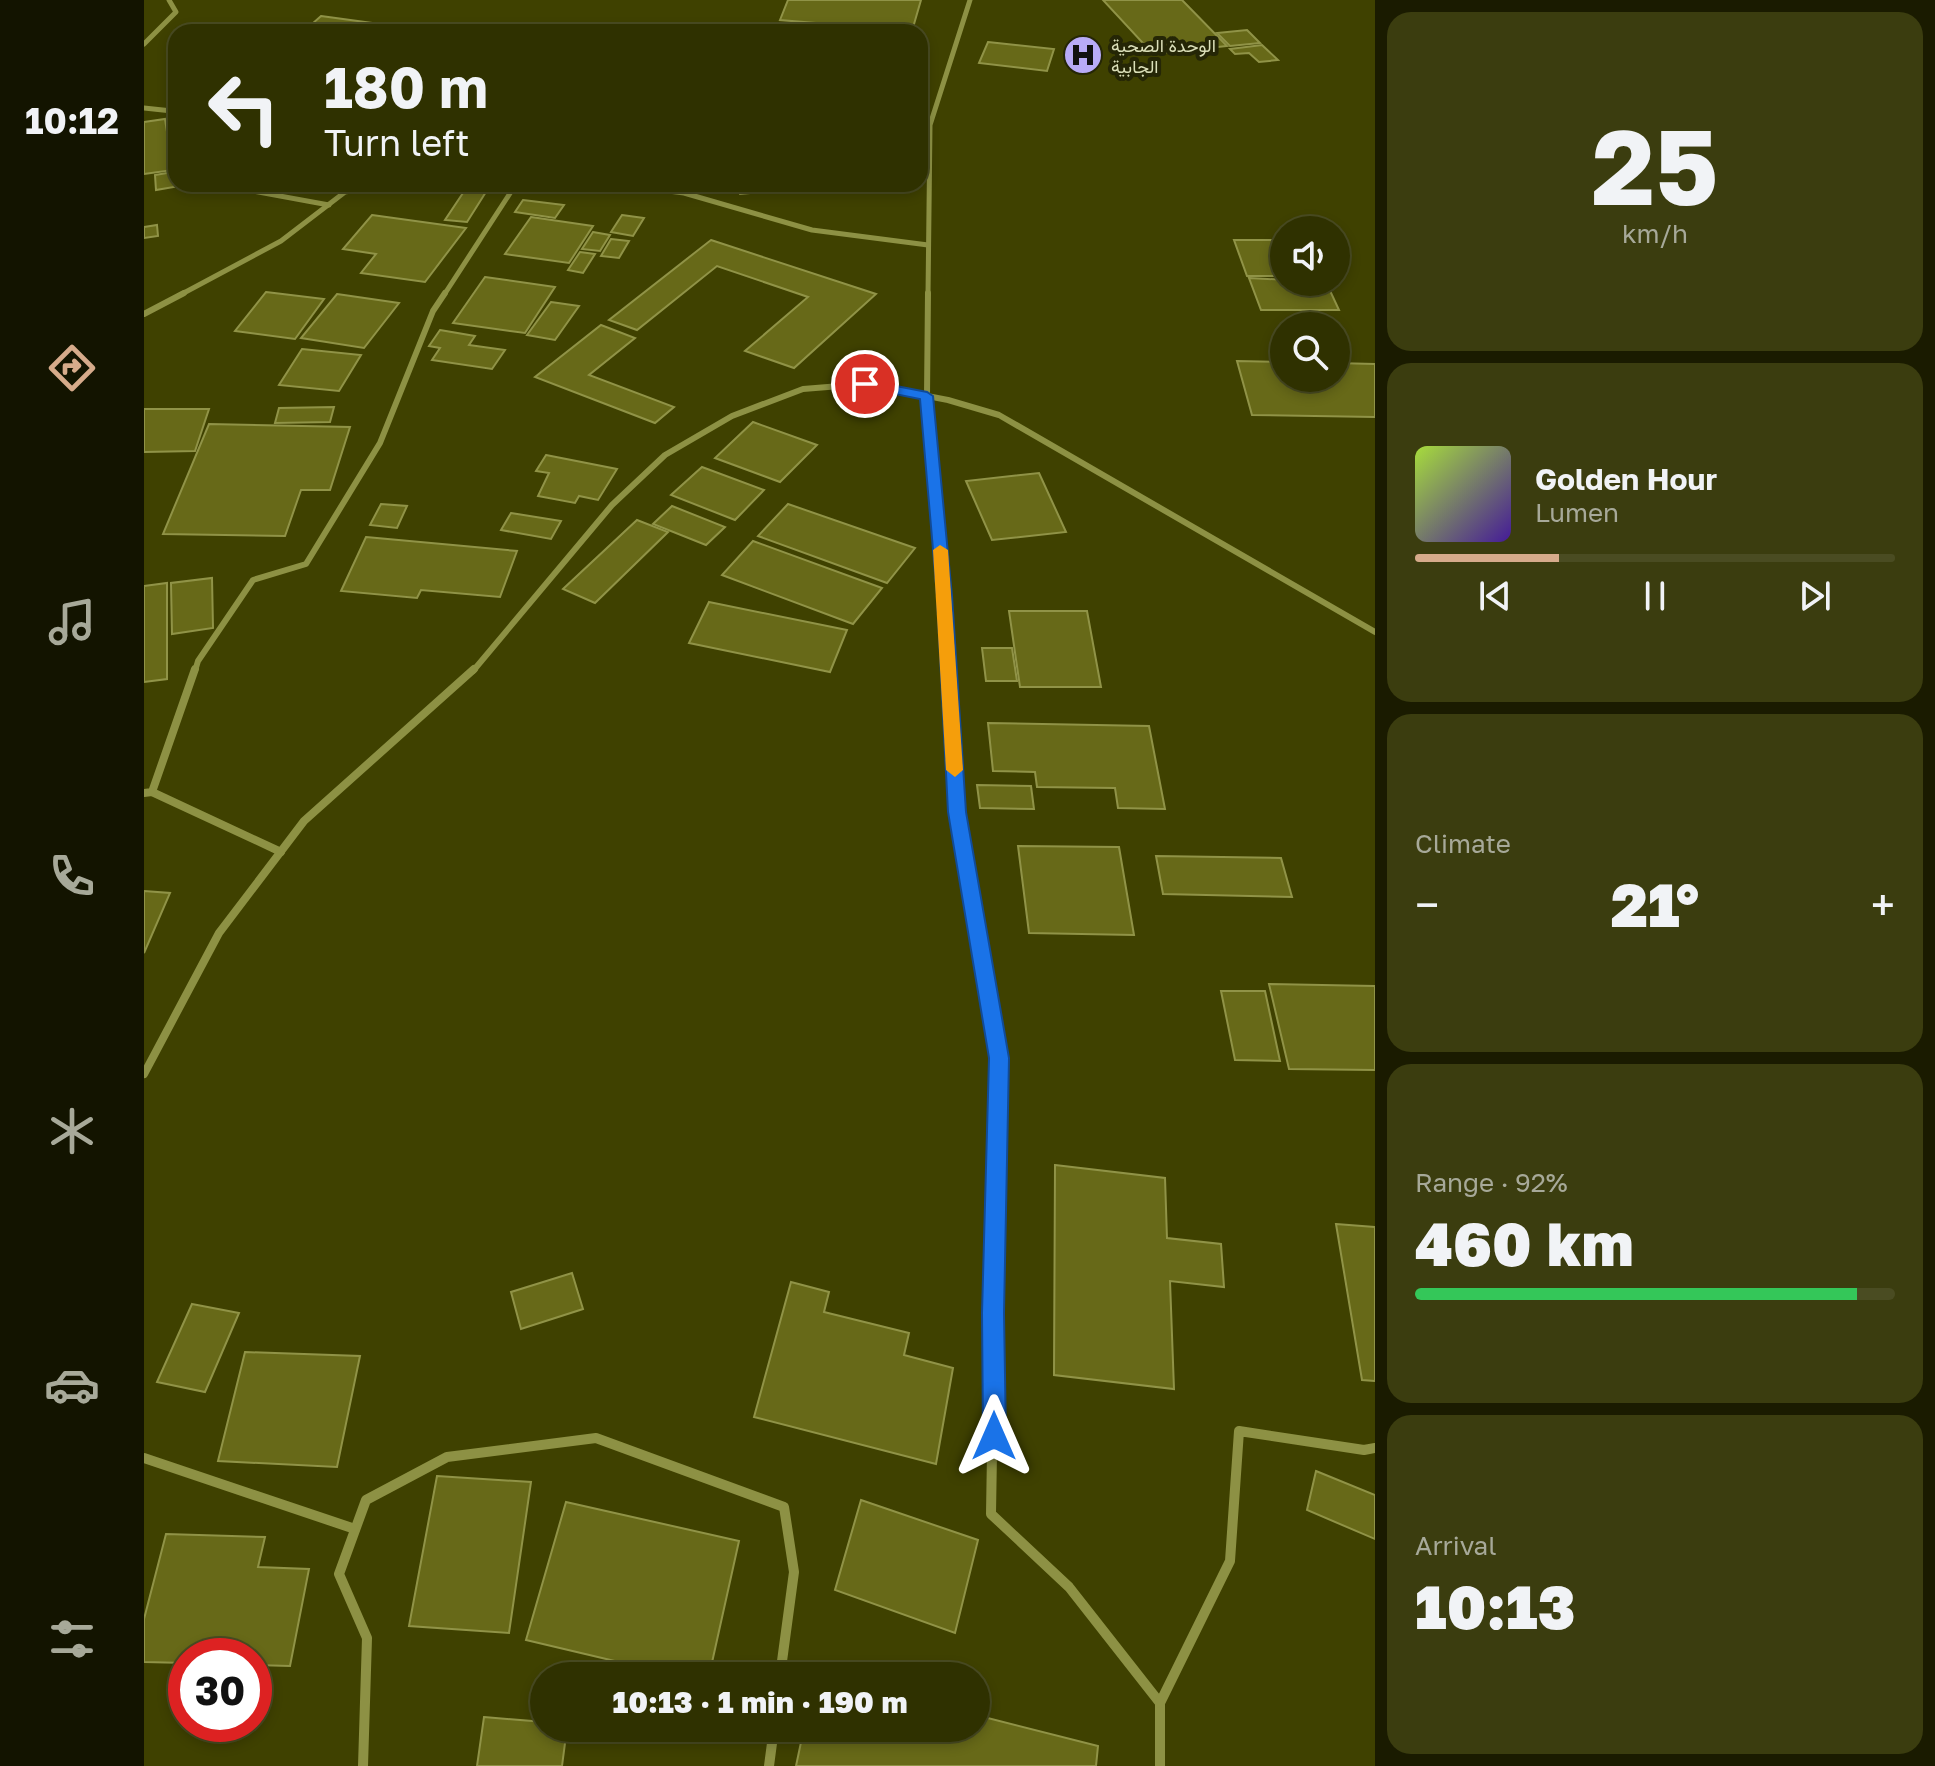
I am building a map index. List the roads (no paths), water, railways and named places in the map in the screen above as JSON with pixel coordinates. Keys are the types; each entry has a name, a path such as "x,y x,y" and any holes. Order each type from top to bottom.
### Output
{"street":[{"path":"146,41 176,12 169,0"},
{"path":"970,0 930,125 927,396 944,596 957,812 999,1058 993,1313 995,1467 991,1514 1069,1587 1160,1703"},
{"path":"144,108 168,111"},
{"path":"258,192 329,205"},
{"path":"144,314 281,241 345,192"},
{"path":"281,852 148,792 198,661 253,580 306,564 380,443 433,311 511,192"},
{"path":"676,192 812,230 928,245"},
{"path":"144,1074 219,933 304,821 470,674 612,505 665,455 732,416 803,389 865,384 999,415 1375,632"},
{"path":"1160,1766 1160,1703 1230,1561 1239,1431 1364,1450 1375,1448"},
{"path":"363,1766 367,1638 339,1574 366,1500 447,1457 596,1438 784,1507 794,1572 782,1662"},
{"path":"144,1458 355,1529"},
{"path":"769,1766 772,1742"}],"place":[{"name":"الوحدة الصحية الجابية","path":"1083,55"}]}
